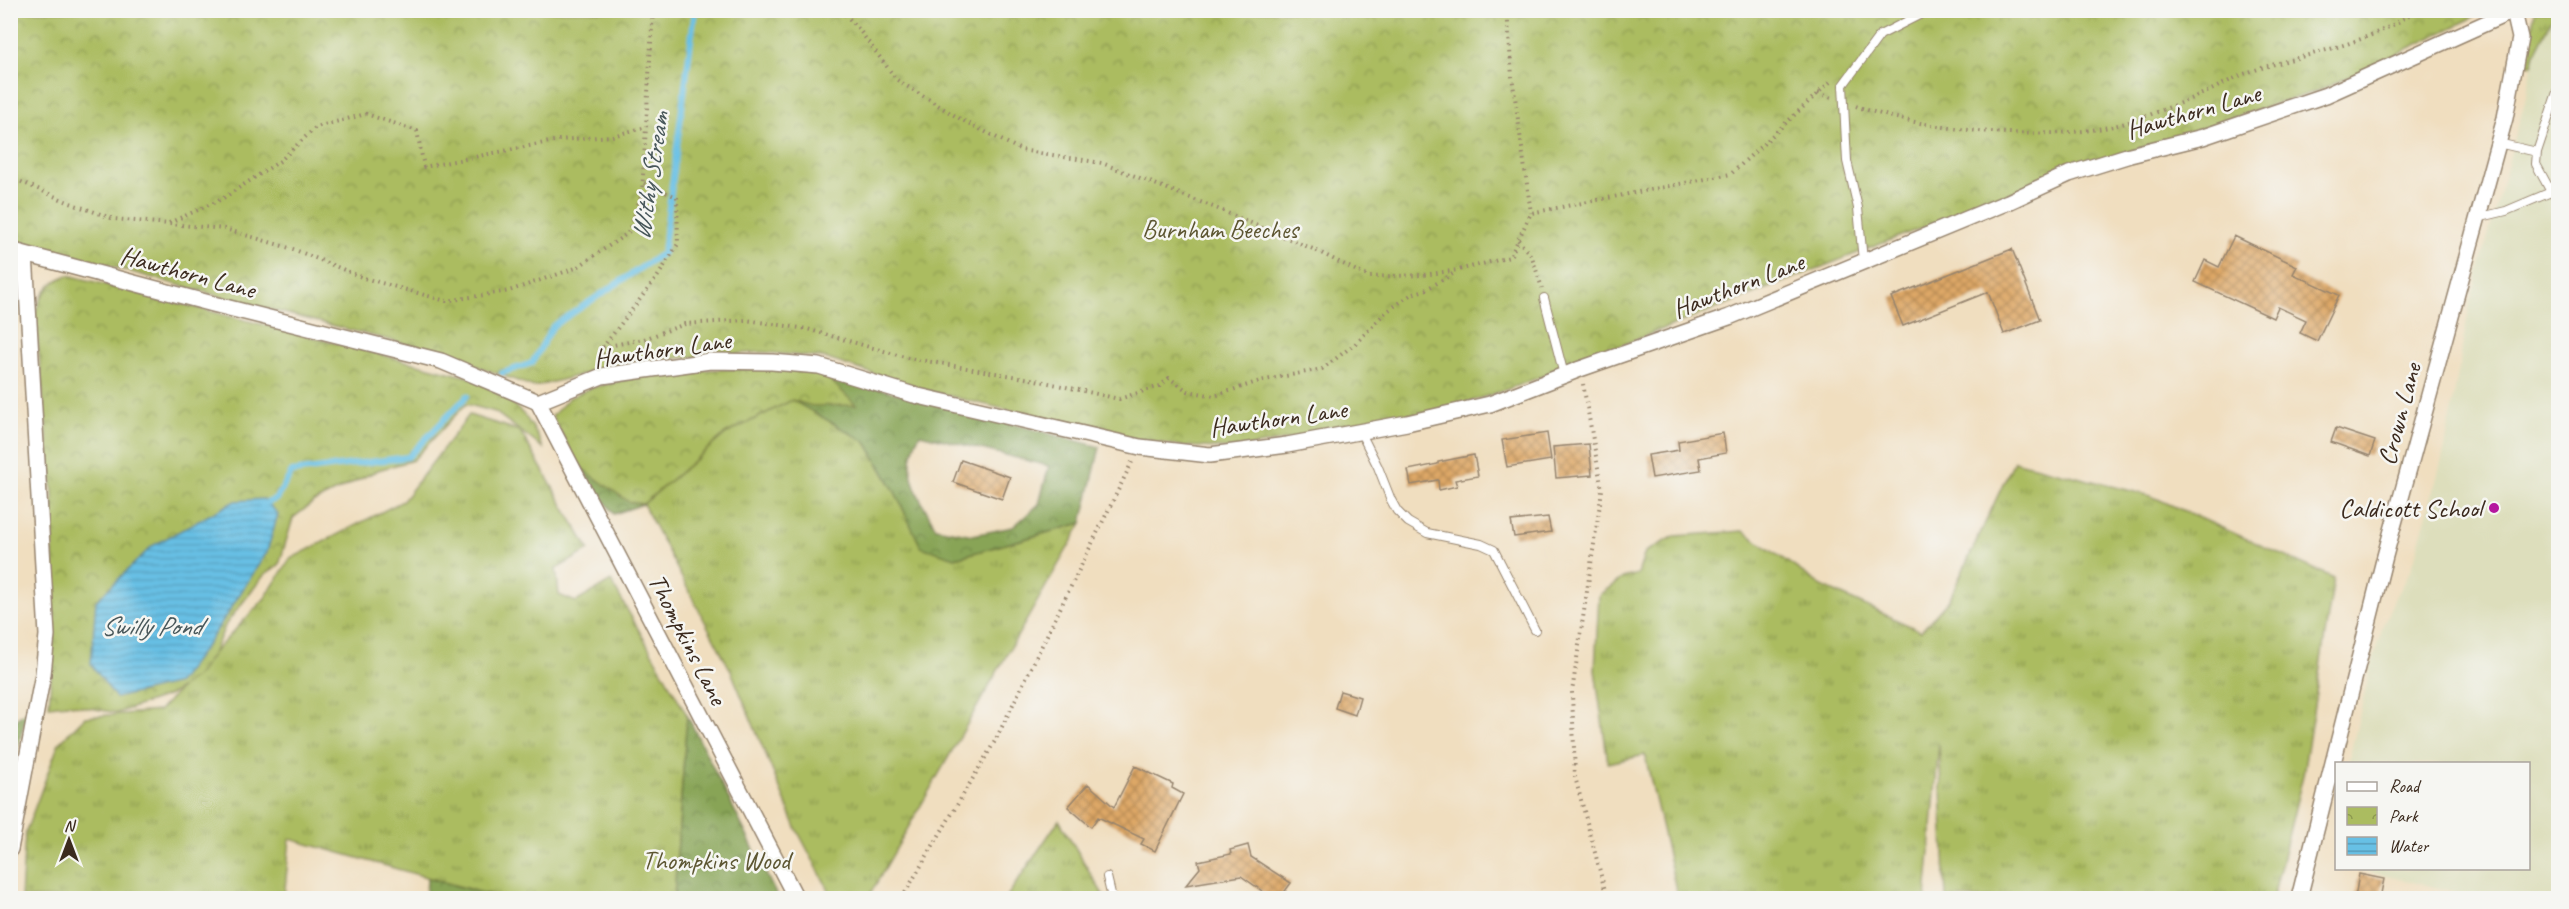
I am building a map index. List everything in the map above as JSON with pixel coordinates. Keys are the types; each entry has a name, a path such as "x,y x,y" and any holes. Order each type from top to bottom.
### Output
{"street":[{"name":"Crown Lane","path":"2299,898 2382,568 2498,143 2520,38 2514,11"},
{"name":"Hawthorn Lane","path":"18,252 441,361 538,402 602,376 710,361 772,362 819,366 914,395 1140,447 1210,455 1287,445 1407,423 1490,404 1563,375 1729,317 2008,202 2069,174 2130,154 2203,137 2326,95 2514,11"},
{"path":"10,849 43,674 47,635 18,252"},
{"name":"Thompkins Lane","path":"538,402 796,898"}],"lane":[{"path":"1863,261 1858,208 1847,162 1843,85 1880,35 1929,10"},
{"path":"2477,218 2506,211 2555,192 2536,164 2537,152 2559,90"},
{"path":"2498,143 2537,152"},
{"path":"1544,298 1563,375"},
{"path":"1360,431 1397,511 1417,528 1427,533 1480,544 1494,550 1535,630"},
{"path":"1107,877 1112,898"}],"path":[{"path":"10,177 114,219 225,229 293,249 364,278 446,301 509,291 576,268 628,233 642,193 653,10"},
{"path":"841,10 857,27 897,80 962,120 1021,150 1102,163 1313,249 1369,277 1423,275 1458,270 1510,258 1531,213 1512,76 1507,10"},
{"path":"1818,93 1873,113 1976,132 2064,133 2127,122 2208,92 2253,70 2328,51 2404,20 2416,10"},
{"path":"1531,213 1731,174 1834,78"},
{"path":"169,223 222,199 280,161 316,127 366,114 417,131 424,168 559,140 612,136 646,127"},
{"path":"602,376 603,347 658,276 678,244 678,197 643,183"},
{"path":"1518,240 1532,257 1544,298"},
{"path":"603,347 644,339 685,324 746,320 807,329 908,358 1031,379 1119,399 1160,386 1169,378 1188,391 1214,396 1260,381 1322,369 1355,344 1386,312 1412,294 1425,290 1458,270"},
{"path":"1580,369 1602,490 1572,692 1575,777 1607,898"},
{"path":"902,898 995,741 1140,447"}],"shaded area":[{"name":"Caldicott School","path":"2558,11 2558,898 2483,898 2359,870 2530,870 2530,762 2348,762 2383,625 2395,597 2412,568 2445,448 2470,302 2525,101 2535,53"}],"green space":[{"name":"Burnham Beeches","path":"10,11 2481,11 2470,19 2323,89 2057,175 1522,384 1452,408 1237,449 1182,446 1136,440 928,391 824,358 763,352 634,361 534,387 444,354 233,300 19,241 10,235"},
{"path":"2535,11 2556,11 2535,53 2532,65 2525,63"},
{"path":"68,275 472,378 515,406 530,423 543,448 495,412 466,404 413,460 378,470 314,502 293,518 279,565 265,574 226,624 214,652 198,675 170,695 117,713 68,704 49,706 53,644 53,495 35,314 46,290"},
{"path":"777,368 824,374 856,405 812,406 792,400 725,434 643,504 629,502 579,466 552,416 569,398 590,388 663,371"},
{"path":"824,374 1100,447 1082,523 955,558 921,547 894,490 866,442 792,400 725,434 643,504 614,514 579,466 569,398","holes":["920,434 1049,466 1039,504 1013,527 973,535 936,528 917,493 913,482 911,460"]},
{"path":"792,399 866,442 894,490 955,558 1082,523 868,898 833,898 797,830 731,671 643,504 725,434"},
{"path":"469,415 520,431 589,550 556,569 559,595 576,602 611,581 687,715 674,898 501,898 290,839 284,898 21,898 25,834 59,743 85,717 159,711 265,598 290,559 403,501"},
{"path":"2014,461 2151,496 2334,578 2303,775 2273,898 1946,898 1939,744 1926,898 1678,898 1645,755 1608,763 1595,670 1599,595 1623,578 1638,574 1645,552 1675,536 1743,531 1822,586 1921,631 1949,600"},
{"path":"28,710 11,771 11,723"},
{"name":"Thompkins Wood","path":"687,715 778,898 674,898"},
{"path":"1059,820 1105,898 1006,898"},
{"path":"427,878 501,898 426,898"}],"water":[{"name":"Swilly Pond","path":"264,499 278,514 267,552 209,642 178,683 116,698 91,664 96,601 152,546 235,501"}],"building":[{"path":"2234,236 2297,266 2293,274 2339,295 2317,341 2300,333 2306,320 2278,307 2273,318 2195,282 2205,260 2219,267"},
{"path":"2012,249 2040,320 2004,334 1988,292 1903,326 1891,297"},
{"path":"2336,428 2375,441 2370,456 2331,442"},
{"path":"1547,433 1551,460 1507,467 1502,440"},
{"path":"1723,433 1726,453 1699,458 1701,470 1652,478 1648,455 1679,450 1678,441"},
{"path":"1589,444 1592,475 1556,478 1553,447"},
{"path":"1474,455 1478,476 1455,480 1457,486 1439,490 1438,480 1411,485 1408,470"},
{"path":"961,460 1010,477 1002,499 953,482"},
{"path":"1548,517 1551,532 1514,537 1511,521"},
{"path":"1340,691 1360,697 1355,715 1335,708"},
{"path":"1135,766 1173,784 1172,788 1183,794 1155,851 1141,844 1144,839 1098,817 1091,827 1068,807 1088,784 1114,807"},
{"path":"1248,845 1251,857 1291,883 1280,898 1272,898 1241,876 1186,885 1200,868 1198,861 1231,854 1230,850"},
{"path":"2359,874 2384,879 2380,898 2355,898"}],"waterway":[{"name":"Withy Stream","path":"502,373 532,363 553,326 663,253 695,10"},
{"name":"Withy Stream","path":"262,505 276,499 292,472 408,457 467,396"}],"place":[{"name":"Caldicott School","path":"2494,508"}]}
